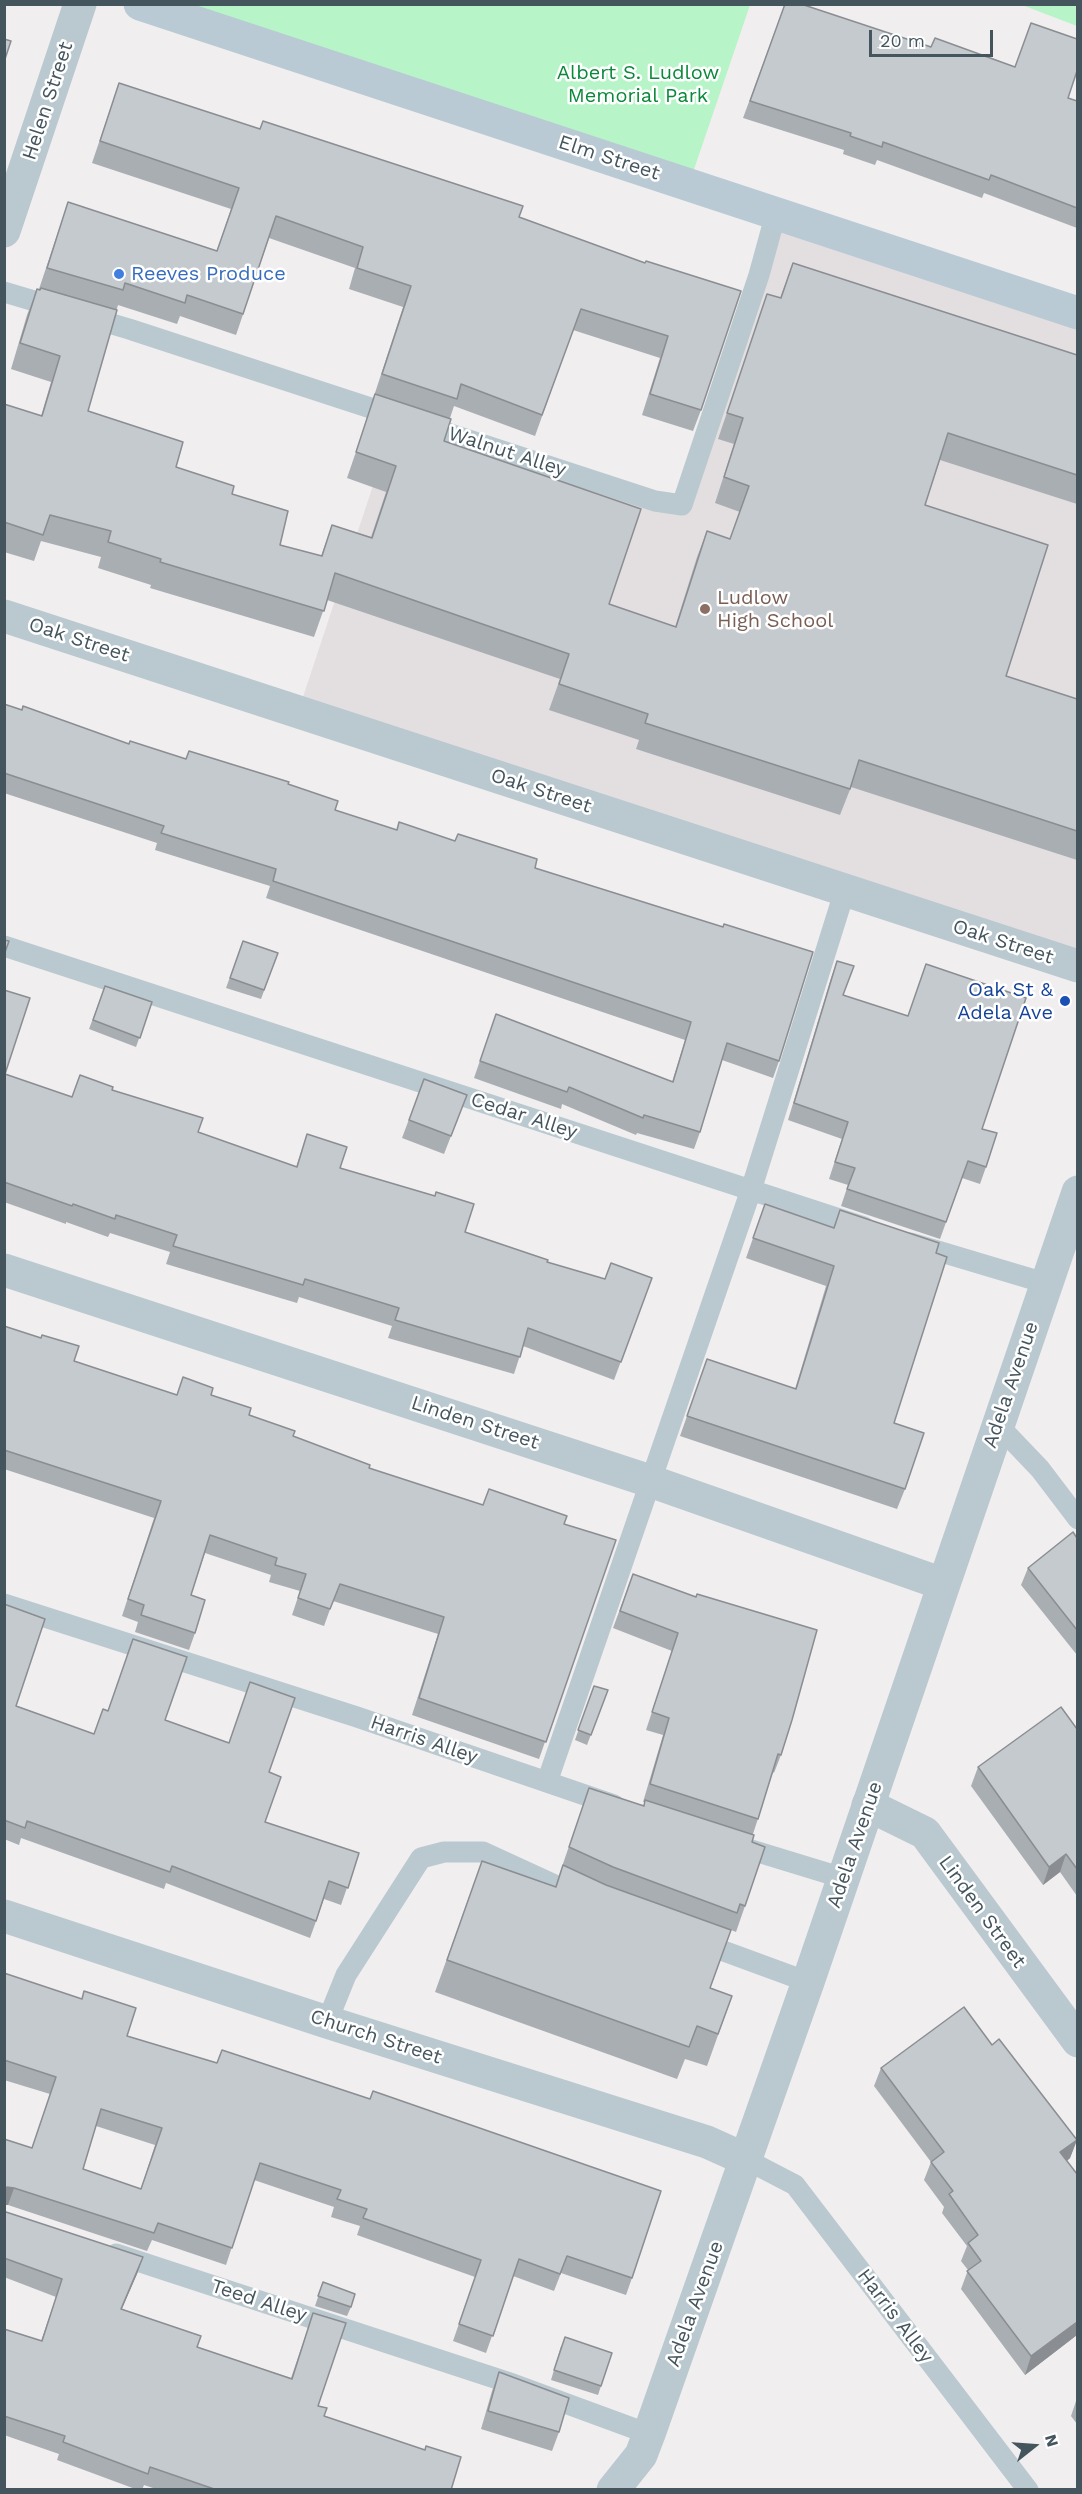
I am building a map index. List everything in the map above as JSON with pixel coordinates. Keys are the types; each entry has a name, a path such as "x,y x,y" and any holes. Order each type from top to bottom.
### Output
{"main road":[{"name":"Elm Street","path":"140,4 1077,313"}],"street":[{"name":"Helen Street","path":"4,231 80,4"},
{"name":"Oak Street","path":"4,616 1077,966"},
{"name":"Adela Avenue","path":"614,2490 641,2456 747,2160 1077,1192"},
{"name":"Linden Street","path":"4,1270 650,1481 942,1584"},
{"name":"Linden Street","path":"868,1805 924,1833 1077,2041"},
{"name":"Church Street","path":"4,1916 327,2022 707,2142 747,2160"}],"lane":[{"name":"Walnut Alley","path":"4,292 174,344 655,501 682,505 759,275 776,213"},
{"path":"547,1782 751,1190 845,890"},
{"name":"Cedar Alley","path":"4,946 889,1236 1045,1283"},
{"path":"998,1425 1040,1469 1077,1519"},
{"name":"Harris Alley","path":"4,1604 357,1716 632,1811"},
{"path":"720,1840 843,1878"},
{"path":"327,2022 346,1975 421,1858 444,1852 483,1852 599,1905"},
{"path":"685,1937 808,1982"},
{"name":"Harris Alley","path":"747,2160 795,2185 1028,2490"},
{"name":"Teed Alley","path":"95,2247 513,2384 649,2434"}],"shaded area":[{"name":"Ludlow High School","path":"776,213 1077,313 1077,966 298,712 396,416 682,505"}],"green space":[{"name":"Albert S. Ludlow Memorial Park","path":"140,5 750,5 689,184"},
{"path":"1022,5 1077,5 1077,26"}],"building":[{"path":"785,4 801,4 931,47 935,38 1015,67 1031,23 1077,39 1077,71 1068,98 1077,101 1077,208 991,175 989,180 883,142 882,147 850,136 851,133 750,101"},
{"path":"4,39 11,41 4,62"},
{"path":"119,83 260,129 263,121 523,206 519,217 645,263 646,261 741,291 701,410 650,394 668,336 581,309 542,415 461,384 457,399 382,374 411,286 357,268 363,247 276,216 243,314 187,295 185,303 125,283 123,290 47,268 68,202 217,251 239,188 100,141"},
{"path":"793,263 1077,355 1077,475 948,433 925,505 1048,545 1006,676 1077,699 1077,831 859,760 850,789 645,723 648,714 559,684 569,654 335,573 324,611 160,562 161,559 108,542 111,531 50,515 43,535 4,522 4,404 42,416 60,356 20,343 37,289 41,288 117,310 88,411 183,442 176,467 234,486 232,494 288,511 280,545 322,556 332,525 372,538 396,466 356,452 375,394 451,419 444,441 641,509 609,604 676,627 707,531 730,539 749,486 724,477 743,418 727,413 767,294 781,298"},
{"path":"4,704 22,710 23,706 129,744 130,741 186,759 189,751 289,782 288,784 338,801 335,810 397,830 399,822 455,841 458,834 537,859 535,868 723,927 724,924 813,952 779,1061 727,1043 700,1132 644,1115 643,1118 569,1087 567,1092 480,1061 496,1014 673,1082 691,1022 273,881 276,869 161,833 164,826 4,773"},
{"path":"4,940 9,941 4,955"},
{"path":"243,941 278,953 264,990 230,978"},
{"path":"837,961 854,966 843,995 908,1016 926,964 1026,998 982,1129 997,1133 986,1167 968,1161 946,1222 847,1189 855,1168 835,1162 848,1122 794,1103"},
{"path":"105,986 152,1002 140,1038 93,1020"},
{"path":"4,990 30,998 5,1074 72,1097 80,1075 113,1087 112,1090 203,1118 198,1132 297,1167 307,1134 347,1147 340,1168 435,1196 436,1192 474,1204 465,1232 548,1260 547,1262 605,1279 611,1263 652,1278 621,1362 528,1328 520,1357 395,1320 399,1308 305,1279 303,1285 173,1246 177,1235 116,1215 115,1219 73,1204 72,1206 4,1182"},
{"path":"424,1079 467,1095 451,1136 409,1120"},
{"path":"765,1204 834,1228 840,1210 939,1243 936,1253 947,1257 894,1423 924,1433 905,1489 687,1416 707,1359 796,1389 834,1266 753,1238"},
{"path":"4,1326 41,1338 42,1335 79,1346 74,1361 177,1395 183,1377 213,1388 211,1395 251,1408 249,1415 295,1431 293,1436 370,1465 369,1468 483,1505 489,1489 567,1516 564,1524 616,1540 546,1742 419,1698 444,1617 340,1584 330,1609 298,1598 306,1574 275,1565 277,1558 210,1535 191,1595 205,1600 195,1633 141,1615 144,1605 128,1599 161,1501 4,1450"},
{"path":"1073,1532 1077,1538 1077,1630 1028,1568"},
{"path":"633,1574 696,1597 697,1594 817,1630 792,1720 781,1755 778,1754 758,1819 650,1784 669,1718 652,1712 678,1633 620,1611"},
{"path":"4,1604 45,1619 16,1706 94,1734 103,1709 108,1711 133,1639 187,1657 165,1720 229,1743 250,1682 295,1698 269,1772 281,1777 265,1822 359,1853 348,1888 329,1881 316,1921 172,1866 170,1872 27,1821 25,1828 4,1820"},
{"path":"594,1686 608,1690 591,1735 578,1730"},
{"path":"1061,1707 1077,1729 1077,1869 1066,1854 1049,1867 978,1767"},
{"path":"589,1788 644,1806 645,1800 754,1835 752,1842 765,1847 745,1906 740,1904 737,1913 613,1867 569,1847"},
{"path":"482,1861 556,1887 563,1865 606,1885 731,1930 710,1988 732,1996 718,2034 697,2026 689,2047 447,1960"},
{"path":"4,1973 82,1999 84,1991 136,2008 127,2036 217,2063 222,2050 370,2099 373,2091 661,2191 632,2278 567,2256 560,2274 519,2259 493,2336 459,2324 481,2260 363,2218 367,2209 337,2199 341,2190 260,2163 232,2248 158,2223 154,2233 14,2188 7,2187 4,2190 4,2139 32,2148 56,2077 4,2060","holes":["101,2109 162,2128 141,2189 83,2169"]},
{"path":"964,2007 992,2045 999,2039 1077,2140 1060,2152 1077,2174 1077,2322 1031,2356 967,2271 981,2261 968,2243 978,2235 949,2194 953,2191 931,2162 944,2152 881,2068"},
{"path":"4,2210 143,2257 121,2309 201,2336 197,2347 292,2379 313,2313 346,2323 318,2406 327,2408 324,2416 425,2450 426,2446 461,2457 451,2490 217,2490 150,2467 148,2474 63,2442 65,2436 4,2416 4,2329 42,2341 62,2279 4,2258"},
{"path":"323,2282 355,2294 351,2307 318,2296"},
{"path":"565,2337 612,2353 601,2386 554,2370"},
{"path":"499,2372 569,2398 559,2432 488,2411"}],"place":[{"name":"Reeves Produce","path":"119,274"},
{"name":"Ludlow High School","path":"705,609"},
{"name":"Oak St & Adela Ave","path":"1065,1001"}]}
